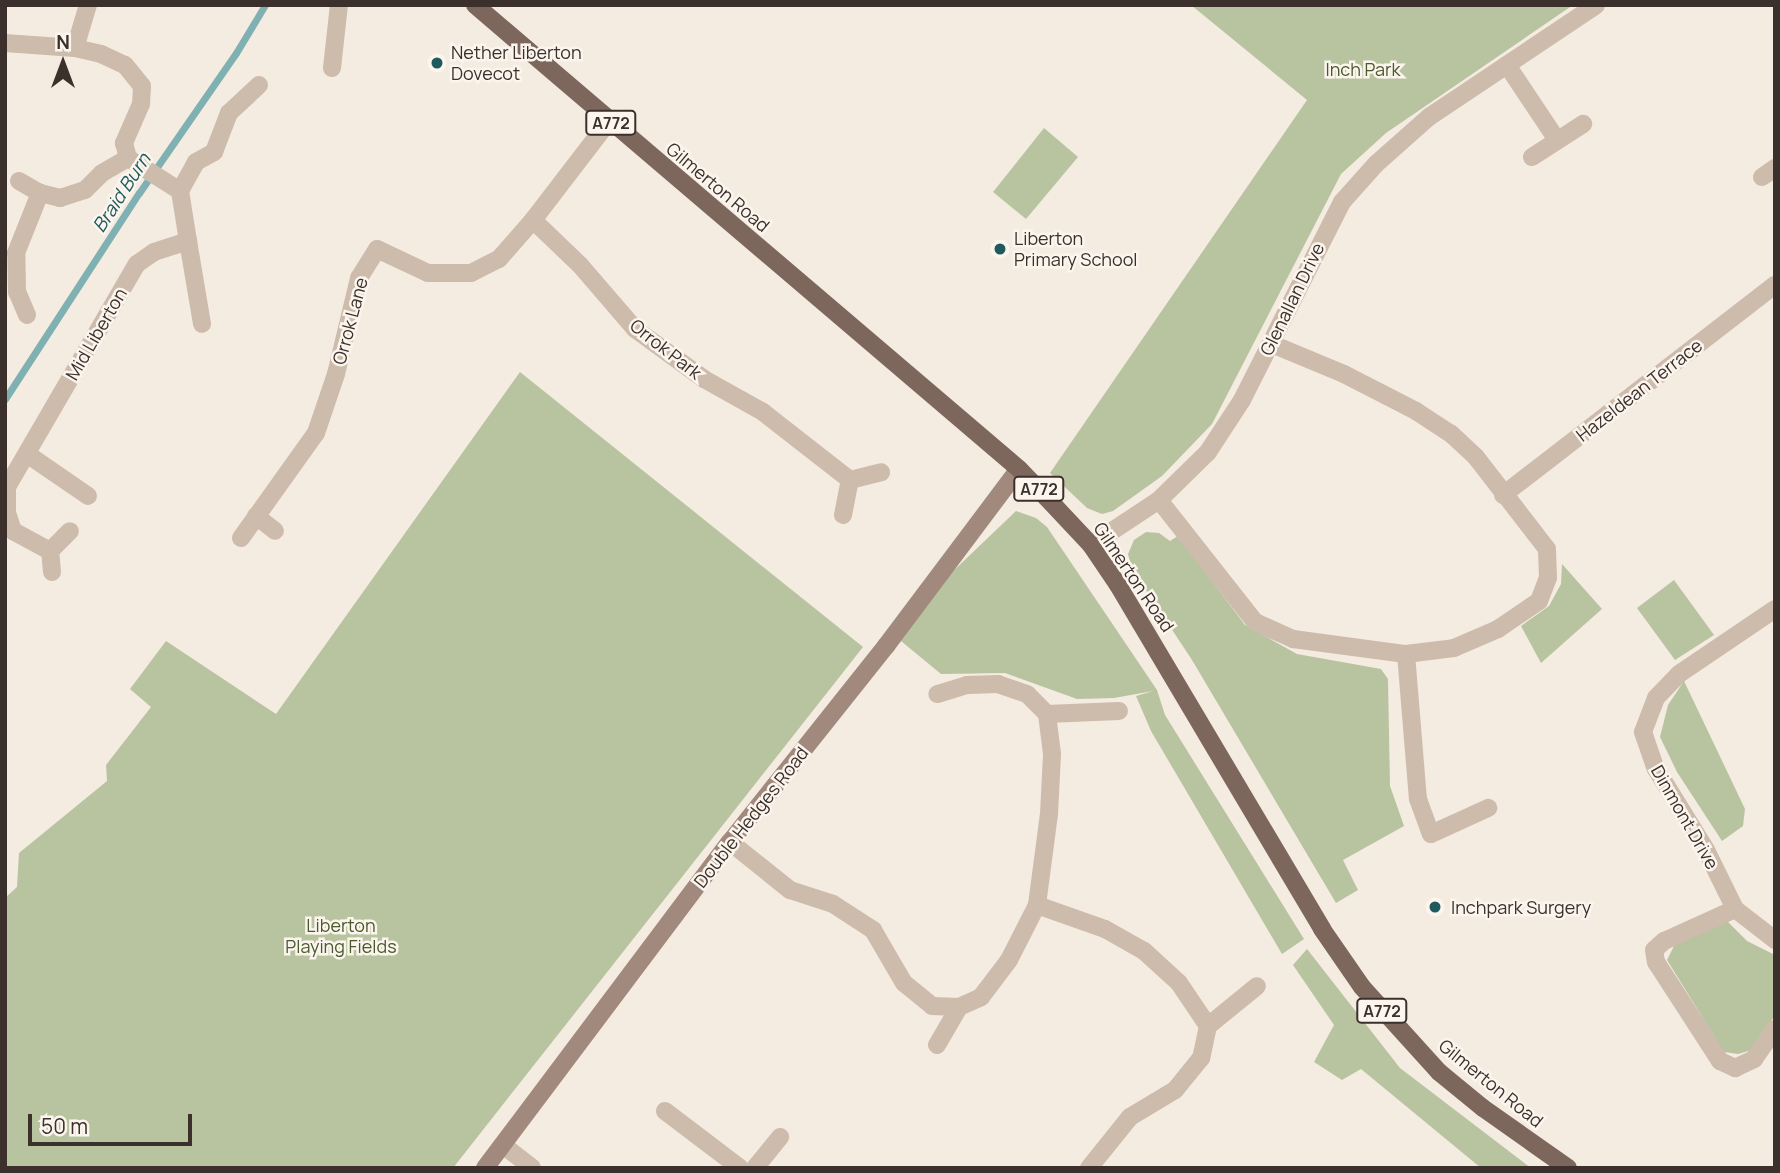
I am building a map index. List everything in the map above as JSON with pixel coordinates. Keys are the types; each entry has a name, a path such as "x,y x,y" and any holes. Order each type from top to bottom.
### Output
{"main road":[{"name":"Gilmerton Road","path":"475,5 1019,469 1091,545 1174,678 1322,929 1362,987 1439,1072 1483,1108 1568,1168"}],"street":[{"path":"75,48 88,5"},
{"path":"332,68 339,5"},
{"name":"Glenallan Drive","path":"1091,545 1159,500 1208,452 1242,400 1342,202 1376,164 1429,117 1596,5"},
{"path":"5,43 75,48 101,54 125,65 142,86 141,104 124,143 128,158 180,191"},
{"path":"1507,65 1557,141"},
{"path":"202,324 180,191 196,162 214,152 229,113 259,85"},
{"path":"533,220 609,121"},
{"path":"1532,157 1583,124"},
{"path":"19,181 40,193 60,198 85,190 102,173 128,158"},
{"path":"27,315 17,292 16,253 40,193"},
{"name":"Orrok Park","path":"533,220 580,265 635,329 704,379 763,412 850,480"},
{"name":"Orrok Lane","path":"241,538 316,433 336,374 359,278 377,249 428,273 471,273 499,259 533,220"},
{"name":"Mid Liberton","path":"50,551 13,531 7,512 7,487 137,264 154,252 188,241"},
{"name":"Hazeldean Terrace","path":"1503,495 1775,285"},
{"path":"1159,500 1255,622 1293,639 1406,653 1454,648 1498,629 1539,601 1548,578 1547,549 1476,457 1451,434 1416,411 1343,374 1272,344"},
{"path":"27,454 88,496"},
{"name":"Double Hedges Road","path":"485,1168 730,842 886,646 1019,469"},
{"path":"843,515 850,480 881,472"},
{"path":"256,516 275,531"},
{"path":"52,572 50,551 70,531"},
{"name":"Dinmont Drive","path":"1775,609 1679,674 1656,698 1643,732 1656,769 1706,850 1735,909 1775,940"},
{"path":"1406,653 1418,799 1431,834 1488,808"},
{"path":"730,842 790,890 833,904 873,930 904,983 932,1006 959,1007 981,997 1009,960 1037,905 1049,814 1052,754 1047,714 1027,694 998,684 967,685 937,694"},
{"path":"1047,714 1119,710"},
{"path":"1037,905 1105,929 1144,951 1179,983 1208,1026"},
{"path":"1735,909 1664,942 1654,950 1656,962 1720,1061 1735,1068 1754,1059 1775,1029"},
{"path":"1089,1168 1130,1117 1175,1090 1201,1058 1208,1026 1257,986"},
{"path":"937,1045 959,1007"},
{"path":"665,1111 740,1168"},
{"path":"755,1168 780,1137"},
{"path":"503,1145 532,1168"}],"green space":[{"name":"Inch Park","path":"1191,5 1573,5 1386,133 1341,174 1212,424 1162,476 1113,511 1102,514 1087,508 1050,473 1307,100"},
{"path":"1044,128 1078,157 1026,219 993,192"},
{"name":"Liberton Playing Fields","path":"520,372 863,647 453,1168 5,1168 5,898 17,887 19,853 107,781 106,765 151,707 130,689 166,641 276,714"},
{"path":"1016,511 1036,518 1047,527 1157,690 1165,715 1304,939 1282,954 1151,731 1136,696 1153,691 1114,698 1077,699 1005,673 941,674 901,641 948,576"},
{"path":"1146,532 1159,533 1170,541 1178,536 1245,625 1297,654 1381,669 1388,679 1390,786 1404,826 1343,860 1358,890 1336,903 1192,660 1132,569 1128,554 1134,540"},
{"path":"1562,564 1602,609 1541,663 1521,626 1549,606 1561,584"},
{"path":"1674,580 1714,635 1675,660 1637,608"},
{"path":"1684,681 1745,809 1743,826 1722,841 1677,772 1660,737 1668,705"},
{"path":"1727,921 1747,941 1775,955 1775,1015 1752,1050 1738,1054 1724,1052 1667,960 1675,944"},
{"path":"1307,949 1400,1068 1531,1168 1481,1168 1361,1069 1342,1080 1314,1062 1334,1025 1293,965"}],"waterway":[{"name":"Braid Burn","path":"5,399 139,193 236,53 265,5"}],"place":[{"name":"Nether Liberton Dovecot","path":"437,63"},
{"name":"Liberton Primary School","path":"1000,249"},
{"name":"Inchpark Surgery","path":"1435,907"}]}
